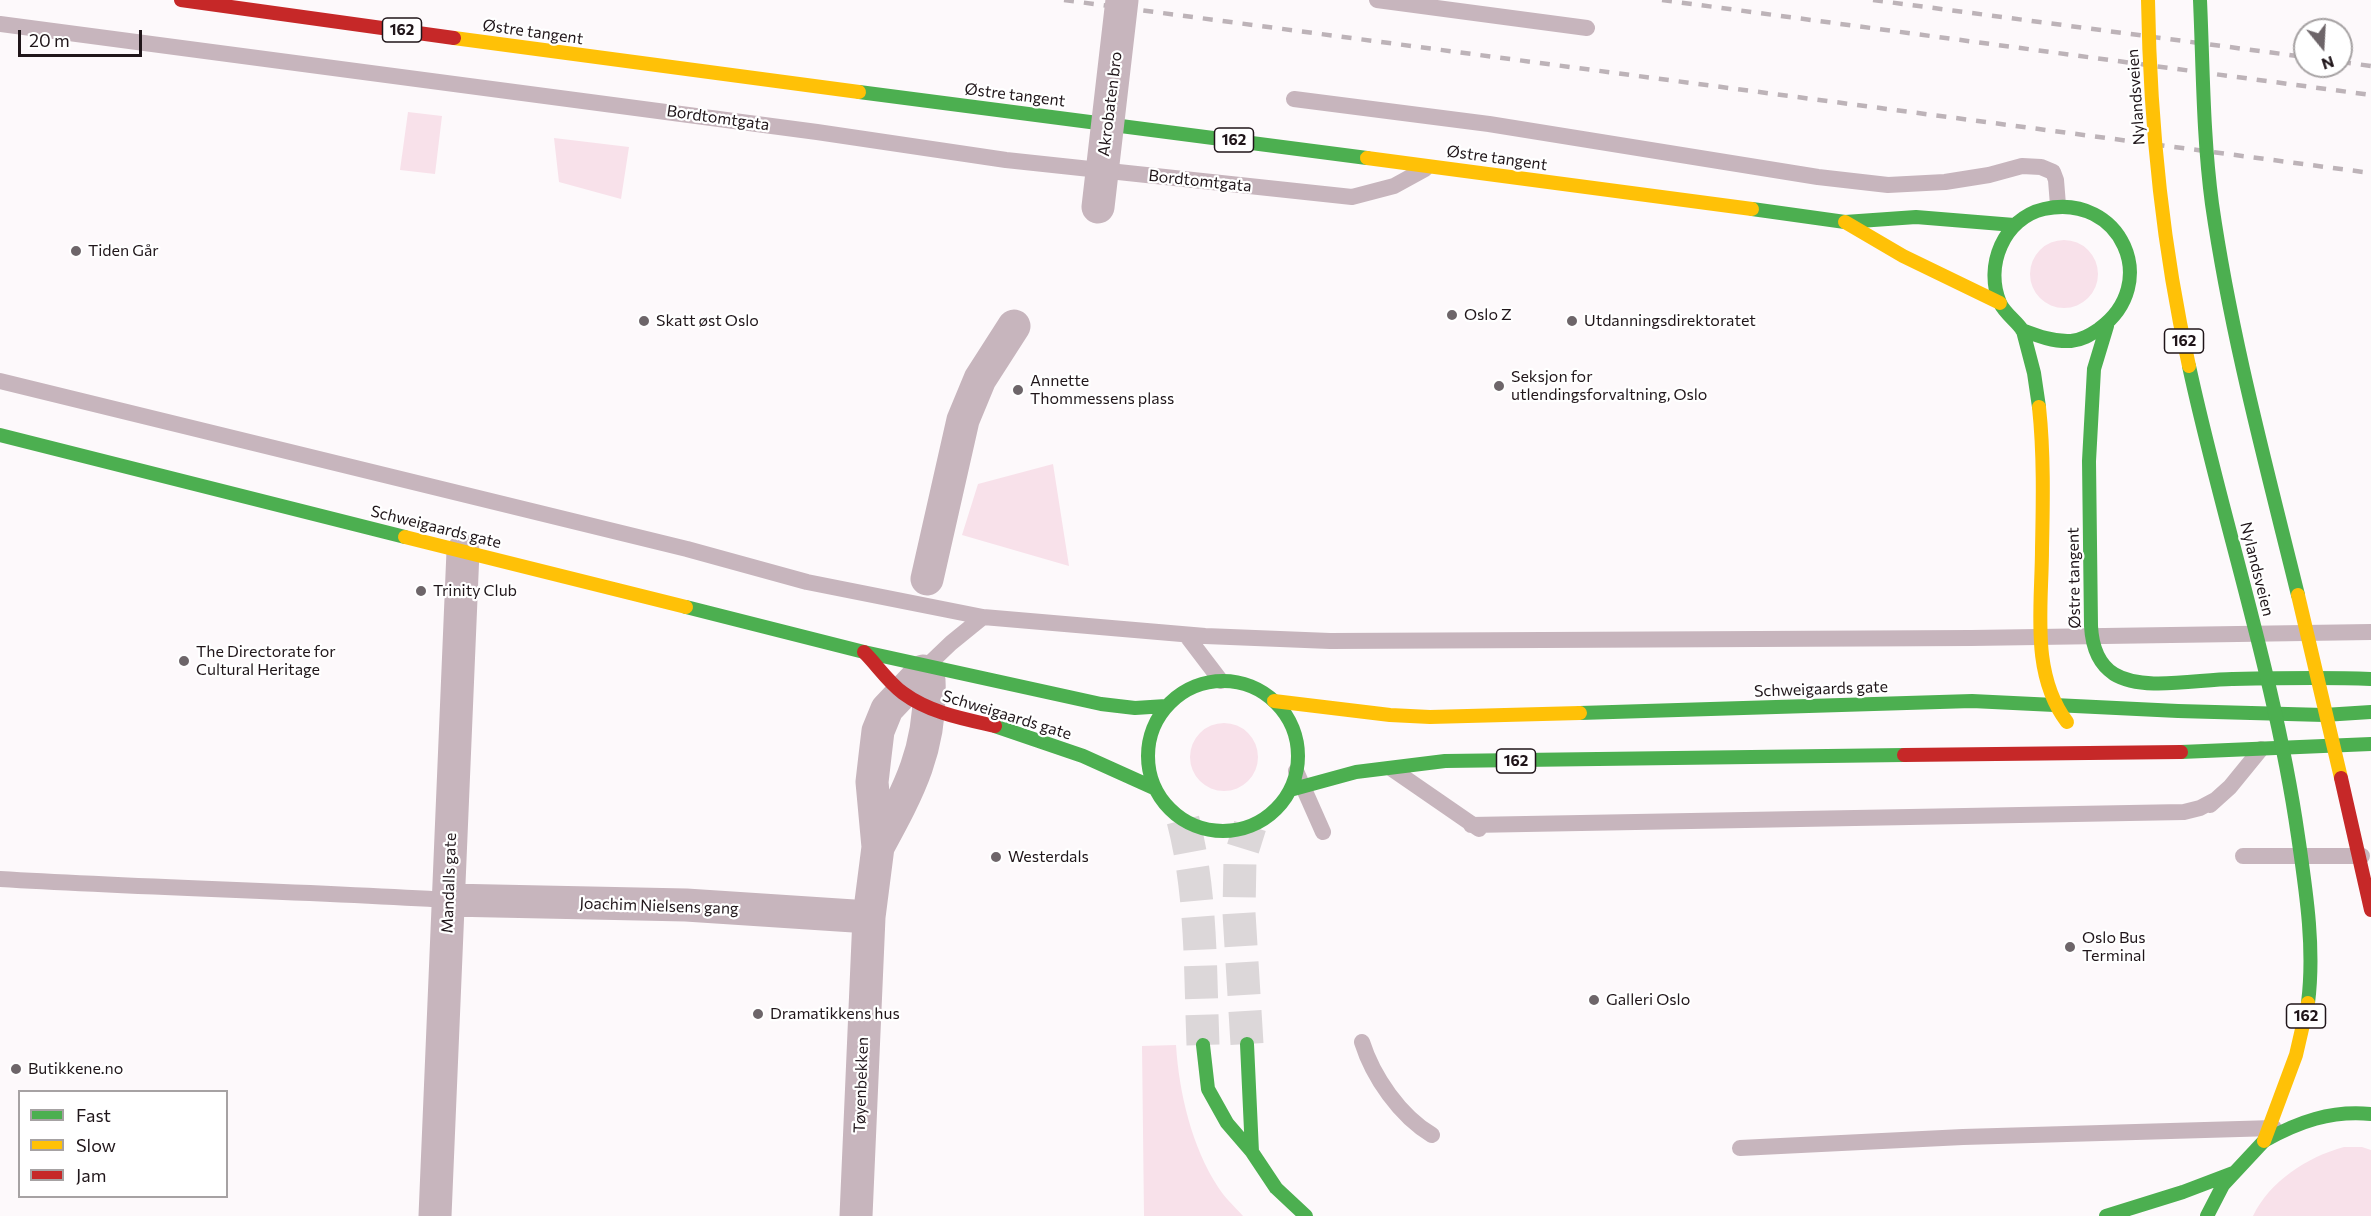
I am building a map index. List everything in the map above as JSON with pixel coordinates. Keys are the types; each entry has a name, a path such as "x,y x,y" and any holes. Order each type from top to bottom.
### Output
{"main road":[{"name":"Østre tangent","path":"181,0 623,61 1845,222 1916,217 2014,225"},
{"name":"Nylandsveien","path":"2148,0 2151,101 2162,209 2181,327 2202,426 2280,730 2298,830 2305,886 2311,971 2308,1001 2295,1059 2264,1141"},
{"name":"Nylandsveien","path":"2200,0 2204,103 2212,203 2245,384 2314,659 2371,910"},
{"name":"162","path":"2058,205 2082,208 2104,219 2121,237 2130,260 2130,284 2122,307 2107,326 2080,340 2050,341 2022,330 2009,317 2000,303 1994,282 1995,261 2001,241 2014,225 2035,211 2058,205"},
{"name":"Østre tangent","path":"1845,222 1903,256 2000,303"},
{"name":"Østre tangent","path":"2107,326 2094,369 2089,461 2091,636 2096,656 2114,674 2127,680 2142,682 2222,679 2371,679"},
{"name":"Østre tangent","path":"2022,330 2036,381 2042,450 2042,663 2064,719 2079,733 2100,745 2133,754"},
{"name":"Schweigaards gate","path":"0,435 864,652 1101,704 1135,708 1166,706"},
{"name":"Schweigaards gate","path":"864,652 902,692 930,708 1010,730 1071,751 1132,776 1154,788"},
{"path":"2031,681 2042,663"},
{"path":"1221,681 1240,683 1258,690 1274,701 1289,721 1294,733 1298,759 1296,782 1280,805 1266,817 1250,826 1233,831 1216,831 1199,827 1183,820 1167,806 1154,788 1148,768 1148,745 1154,724 1166,706 1191,687 1221,681"},
{"path":"1972,701 2017,692"},
{"name":"Schweigaards gate","path":"1274,701 1390,715 1430,717 1972,701 2313,714 2371,712"},
{"name":"162","path":"1296,782 1389,767 1445,761 2133,754 2364,744"},
{"path":"1247,1044 1252,1152"},
{"path":"1203,1045 1209,1089 1227,1123 1252,1152 1276,1188 1306,1216"},
{"name":"Nylandsveien","path":"2207,1216 2212,1201 2233,1173 2264,1141 2288,1127 2314,1118 2353,1111 2371,1114"},
{"name":"162","path":"2106,1216 2183,1192 2233,1173"}],"street":[{"name":"Akrobaten bro","path":"1094,216 1122,0"},
{"path":"927,579 963,420 980,379 1014,326"},
{"name":"Mandalls gate","path":"435,1216 463,551"},
{"name":"Tøyenbekken","path":"856,1216 869,917 878,848 872,782 878,731 887,709 928,665"},
{"name":"Tøyenbekken","path":"878,848 910,788 926,737 930,708 928,665"},
{"name":"Joachim Nielsens gang","path":"448,900 686,905 869,917"}],"lane":[{"path":"1377,0 1587,28"},
{"name":"Bordtomtgata","path":"0,24 817,132 1006,160 1352,197 1394,186 1432,166"},
{"path":"1294,99 1489,124 1818,177 1888,185 1945,182 1989,175 2022,166 2041,167 2053,172 2058,205"},
{"path":"0,381 687,549 807,582 983,617 1186,635 1330,641 2042,637 2371,632"},
{"path":"928,665 983,617"},
{"path":"1186,635 1221,681"},
{"path":"2364,744 2371,756"},
{"path":"2197,818 2230,787 2262,748"},
{"path":"1389,767 1475,827 2184,812 2217,799"},
{"path":"1296,782 1323,832"},
{"path":"2243,856 2371,856"},
{"path":"0,879 448,900"},
{"path":"1362,1042 1367,1058 1384,1090 1423,1130 1432,1135"},
{"path":"1740,1148 1963,1137 2371,1124"}],"shaded area":[{"path":"408,112 442,116 435,174 400,170"},
{"path":"554,138 629,147 621,199 559,182"},
{"path":"2071,240 2083,246 2092,255 2098,267 2096,287 2088,298 2071,308 2057,308 2040,298 2032,287 2030,267 2040,250 2051,242"},
{"path":"1053,464 1069,566 962,535 978,484"},
{"path":"1217,723 1231,723 1243,728 1253,738 1258,757 1253,776 1243,786 1231,791 1217,791 1205,786 1195,776 1190,764 1190,750 1195,738 1205,728"},
{"path":"1176,1045 1180,1082 1188,1119 1201,1155 1221,1191 1243,1216 1144,1216 1142,1046"},
{"path":"2344,1147 2362,1147 2371,1150 2371,1216 2253,1216 2269,1192 2291,1172 2317,1157"}],"tunnel":[{"path":"1183,820 1197,903 1203,1045"},
{"path":"1247,1044 1239,913 1240,858 1250,826"}],"railway":[{"path":"1064,0 2371,173"},
{"path":"1662,0 2371,95"},
{"path":"1873,0 2293,55"},
{"path":"2353,64 2371,66"}],"traffic: fast":[{"path":"2200,0 2207,153 2220,253 2250,400 2298,595"},
{"path":"859,92 1367,158"},
{"path":"2022,330 2028,332 2052,340 2075,340 2086,337 2099,329 2118,310 2128,289 2130,267 2124,246 2112,228 2094,214 2071,207 2044,209 2030,214 2008,233 1996,259 1994,274 2000,303 2002,307 2018,324 2020,327 2023,331 2034,373 2039,407"},
{"path":"1752,209 1845,222 1916,217 2014,225"},
{"path":"2107,326 2094,369 2089,461 2091,626 2094,647 2103,665 2114,674 2126,679 2155,683 2250,679 2371,679"},
{"path":"2189,366 2262,658 2288,776 2309,920 2311,961 2308,1003"},
{"path":"0,435 405,537"},
{"path":"686,607 864,652 1101,704 1135,708 1166,706"},
{"path":"1223,681 1252,687 1276,703 1292,727 1298,756 1292,785 1276,809 1252,825 1223,831 1194,825 1170,809 1154,785 1148,756 1154,727 1170,703 1194,687 1223,681"},
{"path":"1580,713 1972,701 2178,711 2324,715 2371,712"},
{"path":"995,726 1083,756 1154,788"},
{"path":"2181,752 2371,744"},
{"path":"1290,790 1356,772 1445,761 1904,755"},
{"path":"1247,1044 1252,1152"},
{"path":"1203,1045 1208,1089 1227,1123 1252,1152 1276,1188 1306,1216"},
{"path":"2264,1141 2289,1128 2315,1119 2342,1114 2371,1114"},
{"path":"2207,1216 2223,1185 2264,1141"},
{"path":"2106,1216 2183,1192 2233,1173"}],"traffic: slow":[{"path":"2148,0 2151,92 2159,184 2171,275 2189,366"},
{"path":"454,38 859,92"},
{"path":"1367,158 1752,209"},
{"path":"1845,222 1903,256 2000,303"},
{"path":"2039,407 2043,478 2040,616 2043,661 2047,682 2055,703 2067,722"},
{"path":"405,537 686,607"},
{"path":"2298,595 2341,778"},
{"path":"1274,701 1390,715 1430,717 1580,713"},
{"path":"2264,1141 2296,1055 2308,1003"}],"traffic: jam":[{"path":"181,0 454,38"},
{"path":"864,652 892,684 913,700 948,714 995,726"},
{"path":"1904,755 2181,752"},
{"path":"2341,778 2371,910"}],"place":[{"name":"Tiden Går","path":"76,251"},
{"name":"Oslo Z","path":"1452,315"},
{"name":"Skatt øst Oslo","path":"644,321"},
{"name":"Utdanningsdirektoratet","path":"1572,321"},
{"name":"Seksjon for utlendingsforvaltning, Oslo","path":"1499,386"},
{"name":"Annette Thommessens plass","path":"1018,390"},
{"name":"Trinity Club","path":"421,591"},
{"name":"The Directorate for Cultural Heritage","path":"184,661"},
{"name":"Westerdals","path":"996,857"},
{"name":"Oslo Bus Terminal","path":"2070,947"},
{"name":"Galleri Oslo","path":"1594,1000"},
{"name":"Dramatikkens hus","path":"758,1014"},
{"name":"Butikkene.no","path":"16,1069"}]}
